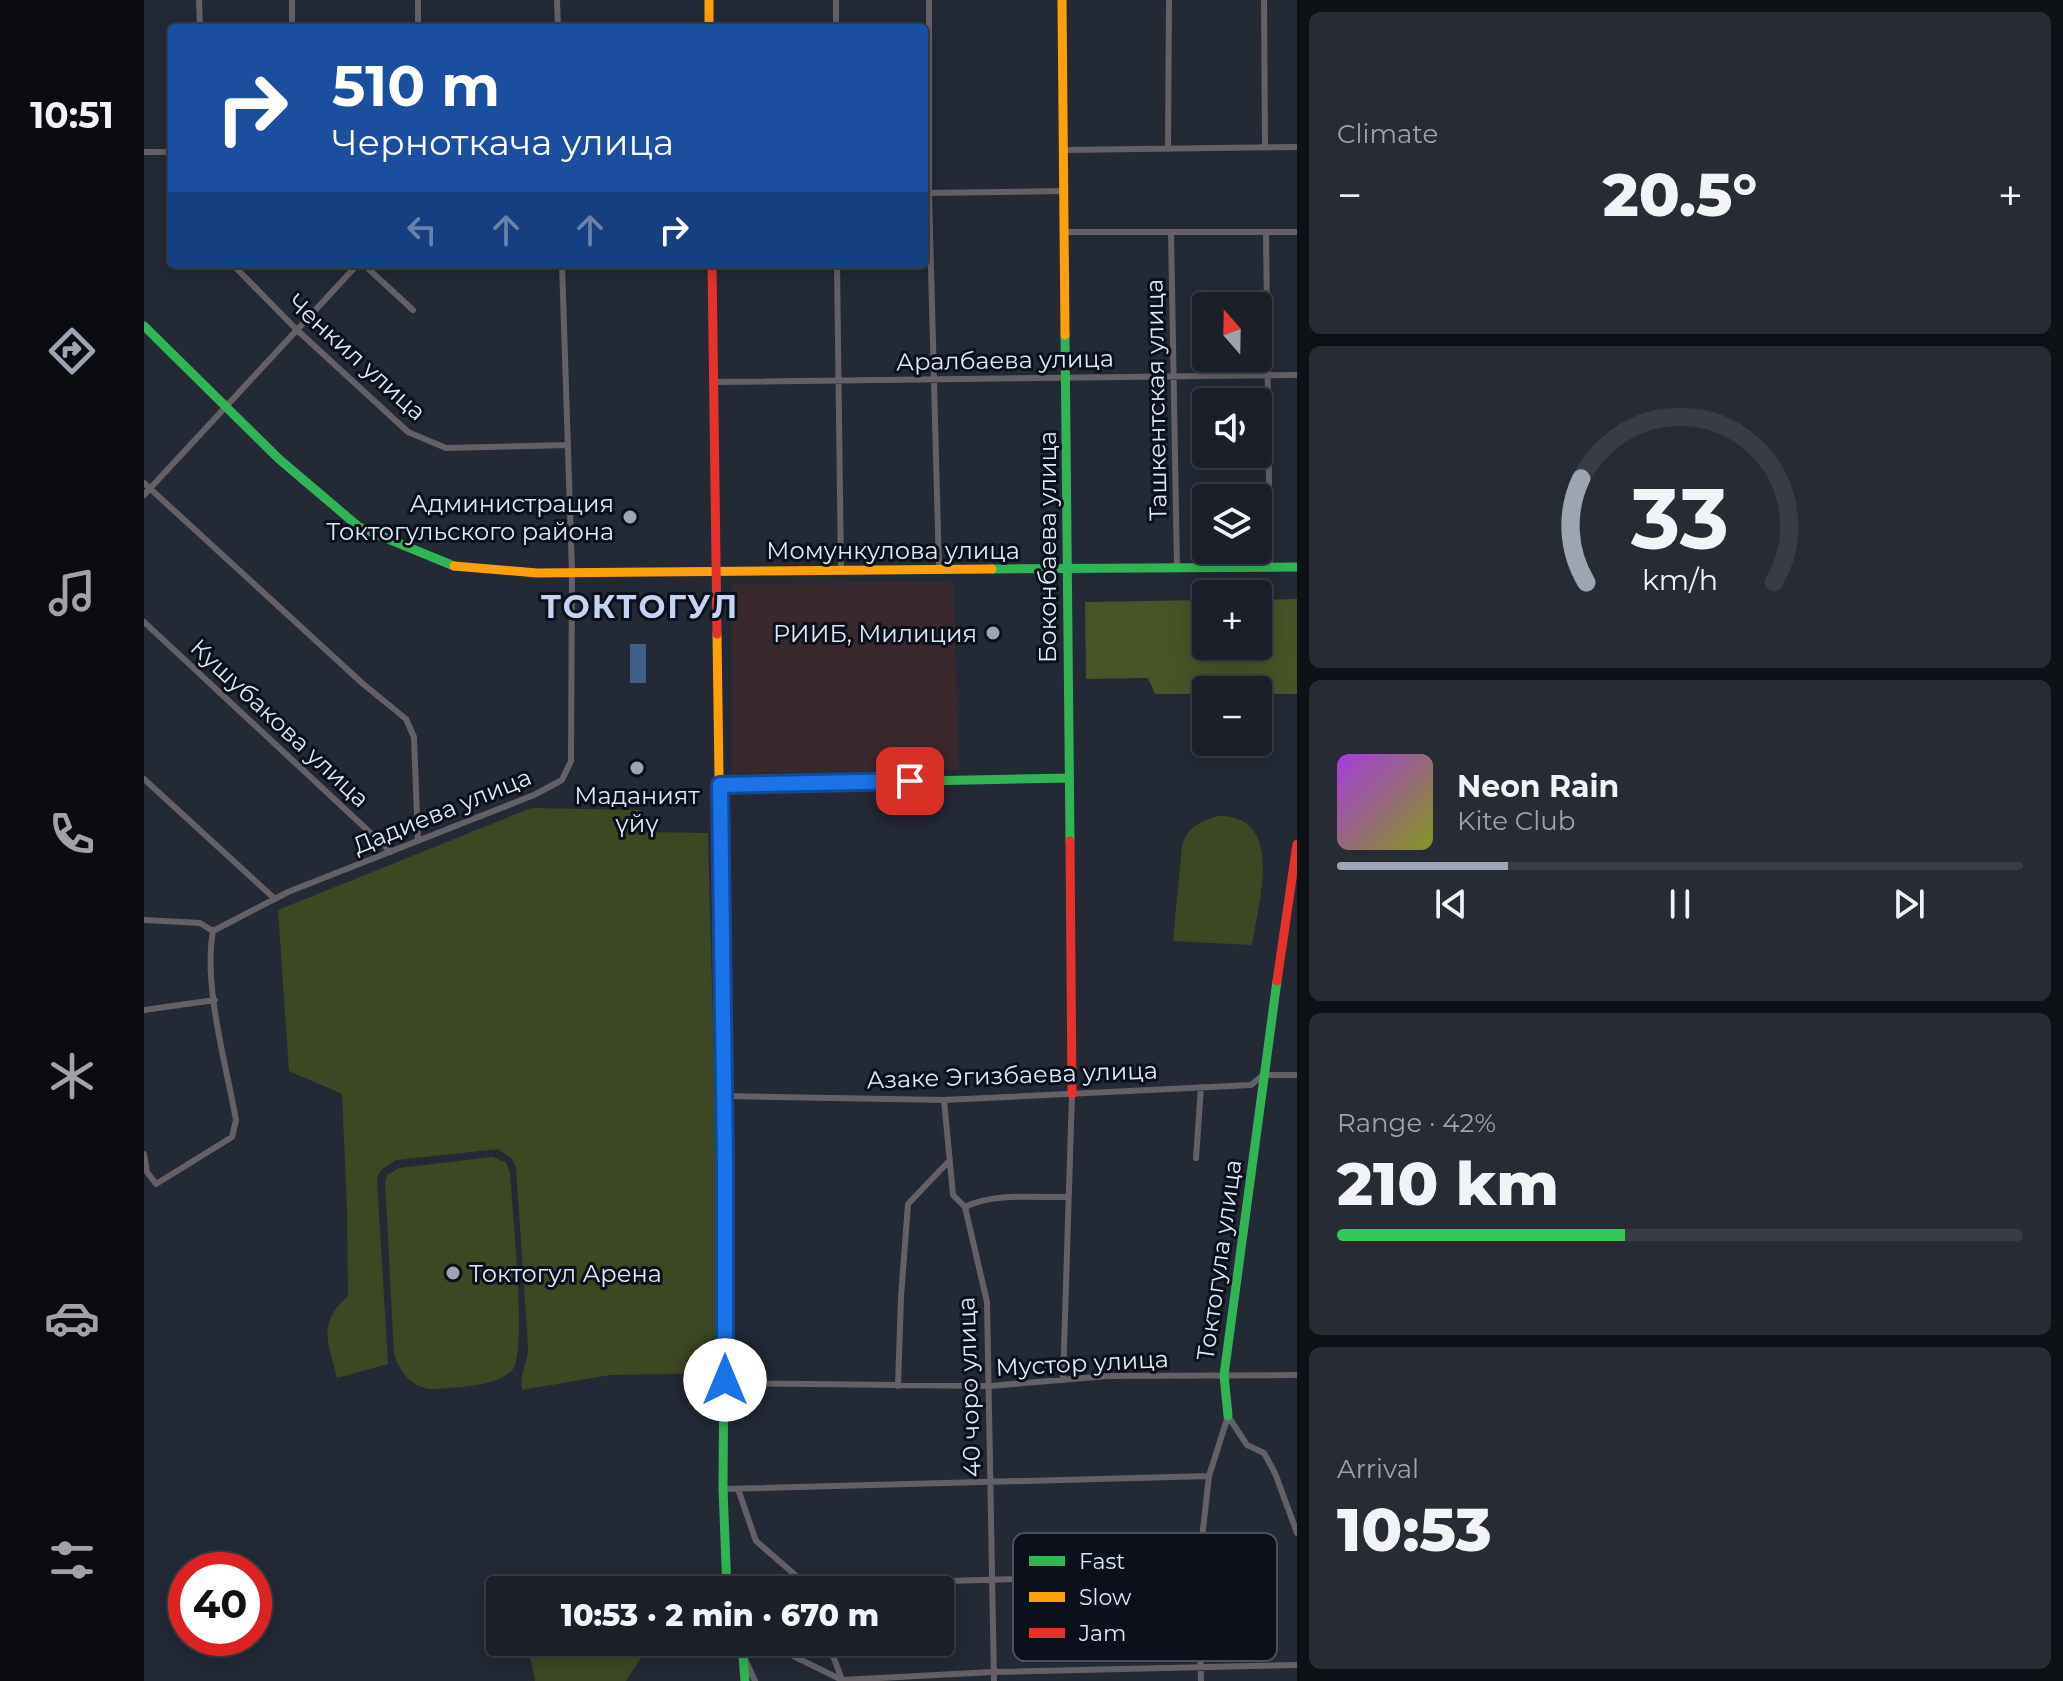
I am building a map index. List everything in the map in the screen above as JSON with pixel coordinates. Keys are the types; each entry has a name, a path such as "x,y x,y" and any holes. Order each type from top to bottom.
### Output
{"street":[{"path":"199,0 200,24"},
{"path":"292,0 292,24"},
{"path":"418,0 418,24"},
{"path":"557,0 558,24"},
{"path":"709,0 709,24"},
{"path":"836,0 836,24"},
{"path":"928,64 929,0"},
{"name":"Боконбаева улица","path":"1062,0 1072,1094"},
{"path":"1168,147 1169,0"},
{"path":"1264,0 1265,147"},
{"path":"1064,150 1297,147"},
{"path":"144,152 168,152"},
{"path":"928,193 1064,191"},
{"path":"1064,232 1297,232"},
{"name":"Ташкентская улица","path":"1171,232 1177,568"},
{"path":"1266,232 1270,567"},
{"path":"928,246 939,570"},
{"name":"Ченкил улица","path":"236,268 297,330 408,432 446,448 568,445"},
{"path":"144,495 147,486 357,268"},
{"path":"366,268 413,310"},
{"name":"Дадиева улица","path":"213,931 275,899 534,795 562,780 571,761 572,573 562,268"},
{"path":"712,268 724,1096 723,1489 726,1576"},
{"path":"837,268 841,571"},
{"name":"Момункулова улица","path":"144,326 279,459 359,527 451,566 537,573 1297,567"},
{"name":"Аралбаева улица","path":"714,382 1297,375"},
{"path":"147,486 362,683 406,719 414,737 418,841"},
{"name":"Кушубакова улица","path":"144,622 391,852"},
{"path":"720,785 1069,778"},
{"path":"144,779 275,899"},
{"name":"Токтогула улица","path":"1203,1533 1209,1476 1228,1416 1224,1375 1297,844"},
{"path":"144,920 200,923 213,931 209,951 236,1120 232,1137 156,1184 147,1172 144,1154"},
{"path":"144,1010 215,1000"},
{"name":"Азаке Эгизбаева улица","path":"724,1096 944,1100 1251,1085 1263,1075 1297,1075"},
{"path":"1196,1158 1201,1087"},
{"path":"1063,1380 1072,1094"},
{"name":"40 чоро улица","path":"944,1100 953,1195 965,1207 987,1302 994,1681"},
{"path":"898,1386 908,1204 950,1160"},
{"path":"965,1207 974,1202 1000,1198 1068,1197"},
{"name":"Мустор улица","path":"725,1383 990,1386 1108,1376 1297,1375"},
{"path":"1228,1416 1247,1445 1264,1453 1275,1473 1297,1533"},
{"path":"723,1489 1209,1476"},
{"path":"738,1489 756,1541 796,1576"},
{"path":"954,1581 1013,1579"},
{"path":"743,1656 745,1681"},
{"path":"746,1656 755,1681"},
{"path":"793,1656 842,1680 993,1672 1297,1665"},
{"path":"833,1656 842,1680"},
{"name":"Токтогула улица","path":"1201,1661 1201,1681"}],"shaded area":[{"path":"953,581 959,770 732,773 732,584"}],"green space":[{"path":"1297,599 1297,694 1272,694 1272,676 1192,676 1192,694 1155,694 1148,678 1086,679 1085,602 1192,600 1192,660 1272,660 1272,600"},
{"path":"531,808 642,810 642,832 708,833 715,1100 716,1373 610,1375 522,1390 528,1346 516,1168 512,1159 498,1149 396,1160 381,1170 377,1179 388,1364 337,1378 328,1334 332,1315 348,1296 342,1094 289,1071 278,910"},
{"path":"1218,816 1239,819 1253,830 1260,845 1262,886 1252,945 1173,941 1182,845 1196,826"},
{"name":"Токтогул Арена","path":"492,1157 506,1162 510,1173 519,1308 517,1357 513,1369 488,1383 437,1389 421,1387 404,1373 394,1353 385,1181 388,1174 399,1168"},
{"path":"530,1656 642,1656 626,1681 535,1681"}],"water":[{"path":"630,644 646,644 646,683 630,683"}],"traffic: fast":[{"path":"144,326 279,459 359,527 454,566"},
{"path":"1065,335 1070,841"},
{"path":"992,569 1297,567"},
{"path":"720,785 1069,778"},
{"path":"1228,1416 1224,1375 1277,981"},
{"path":"725,1202 723,1489 726,1576"},
{"path":"743,1656 745,1681"}],"traffic: slow":[{"path":"709,0 709,24"},
{"path":"1062,0 1065,335"},
{"path":"454,566 537,573 992,569"},
{"path":"717,634 725,1202"}],"traffic: jam":[{"path":"712,268 717,634"},
{"path":"1070,841 1072,1094"},
{"path":"1277,981 1297,844"}],"place":[{"name":"Администрация Токтогульского района","path":"630,517"},
{"name":"РИИБ, Милиция","path":"993,633"},
{"name":"Маданият үйү","path":"637,768"},
{"name":"Токтогул Арена","path":"453,1273"}],"district":[{"name":"ТОКТОГУЛ","path":"640,606"}],"route":[{"path":"725,1380 720,785 910,781"}]}
